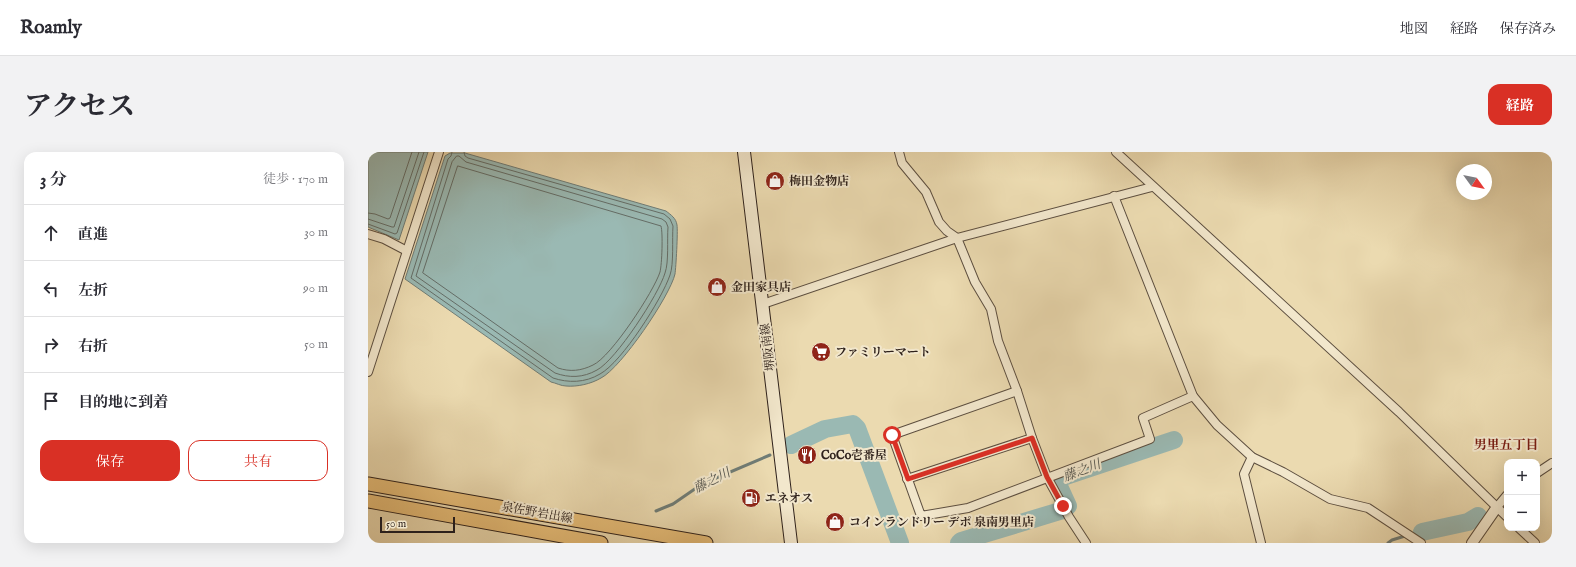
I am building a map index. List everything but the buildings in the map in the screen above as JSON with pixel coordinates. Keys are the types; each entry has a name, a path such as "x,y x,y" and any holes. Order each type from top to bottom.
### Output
{"main road":[{"name":"堺阪南線","path":"744,152 791,543"},
{"name":"泉佐野岩出線","path":"368,484 706,543"},
{"name":"泉佐野岩出線","path":"368,501 601,543"}],"street":[{"path":"368,372 439,152"},
{"path":"899,152 902,163 926,192 939,222 946,231 957,238 976,282 991,309 998,341 1047,477 1064,509 1086,543"},
{"path":"1116,152 1152,187 1399,412 1504,514"},
{"path":"763,304 957,238 1152,187"},
{"path":"1114,196 1193,396 1217,425 1252,457 1283,472 1330,499 1368,508 1421,543"},
{"path":"368,234 384,239 407,251"},
{"path":"1017,391 892,435 921,516 968,508 1150,439 1143,418 1193,396"},
{"path":"908,479 1032,438"},
{"path":"1252,457 1244,474 1261,543"},
{"path":"1540,471 1552,463"},
{"path":"1472,543 1504,499"},
{"path":"1522,531 1535,543"}],"water":[{"path":"368,152 428,152 399,240 368,227"},
{"path":"450,153 465,153 666,211 674,219 677,225 677,250 675,274 671,284 655,314 644,330 610,372 597,380 584,385 564,386 551,382 405,279 445,156"}],"waterway":[{"name":"藤之川","path":"791,445 825,429 853,424 857,428 900,543"},
{"name":"藤之川","path":"959,543 961,541 1060,511 1068,506 1057,482 1060,478 1174,440"},
{"name":"藤之川","path":"656,511 673,504 702,484 770,455"},
{"name":"藤之川","path":"1422,532 1468,522 1478,516"},
{"path":"1388,543 1392,540 1405,536"}],"place":[{"name":"梅田金物店","path":"775,181"},
{"name":"金田家具店","path":"717,287"},
{"name":"ファミリーマート","path":"821,352"},
{"name":"CoCo壱番屋","path":"807,455"},
{"name":"エネオス","path":"751,498"},
{"name":"コインランドリー デポ 泉南男里店","path":"835,522"}],"district":[{"name":"男里五丁目","path":"1506,445"}],"route":[{"path":"892,435 908,479 1032,438 1047,477 1063,506"}]}
